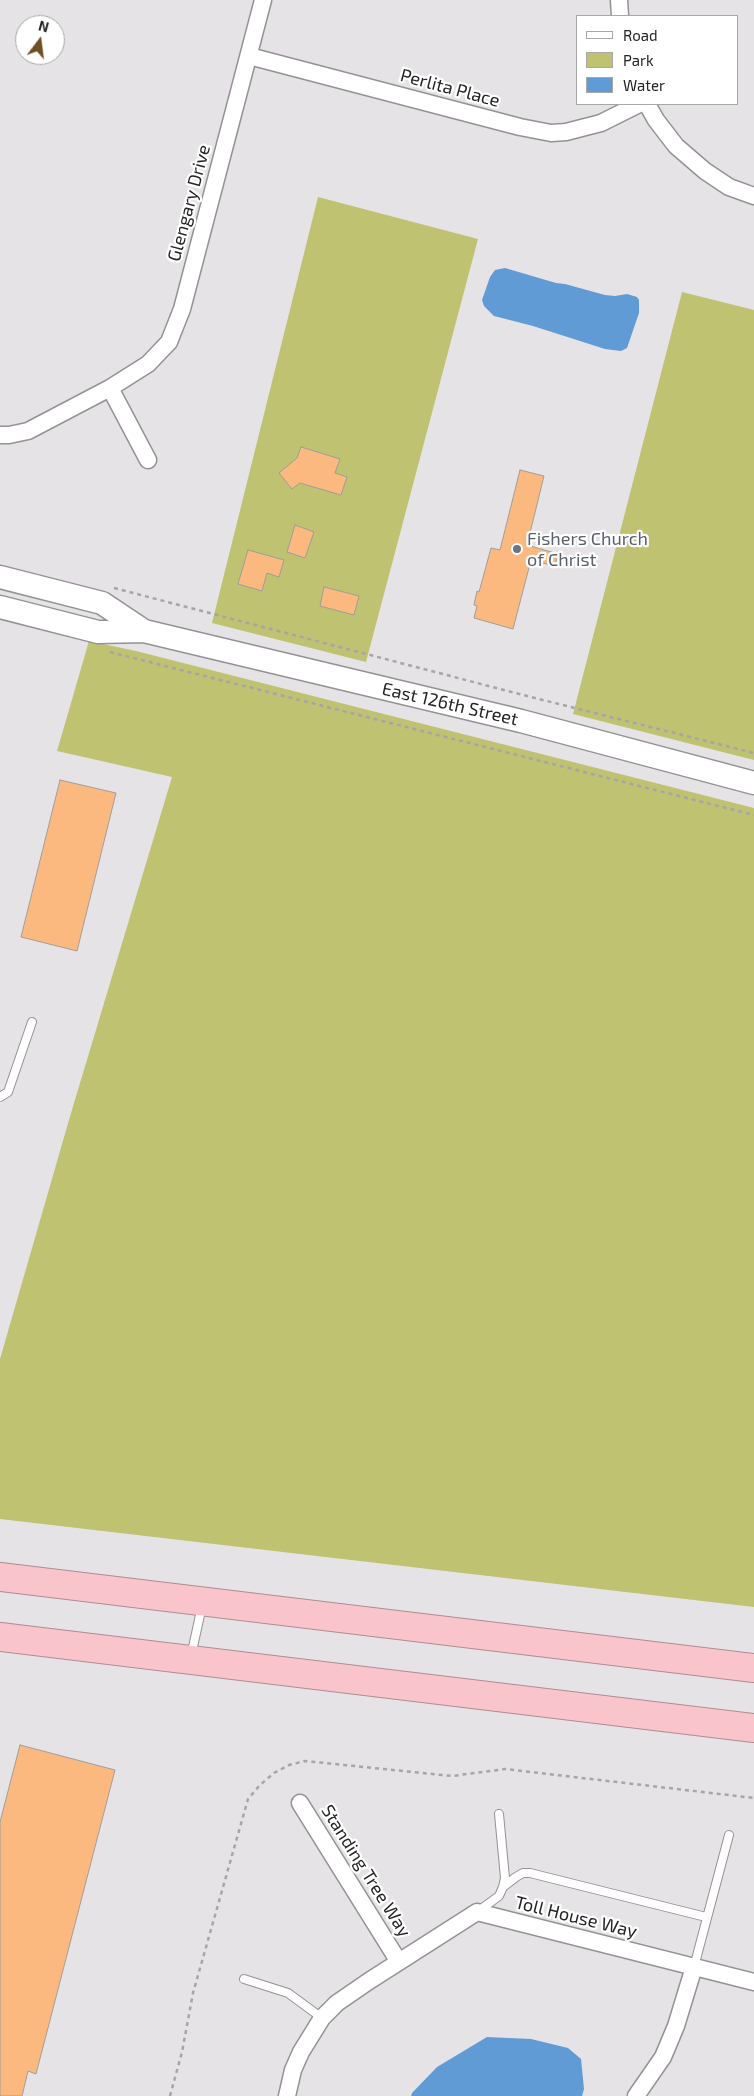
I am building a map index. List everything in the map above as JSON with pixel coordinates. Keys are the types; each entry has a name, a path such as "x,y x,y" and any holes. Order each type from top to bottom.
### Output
{"highway":[{"path":"0,1577 754,1668"},
{"path":"0,1637 754,1728"}],"main road":[{"name":"East 126th Street","path":"0,577 102,603 144,631"},
{"name":"East 126th Street","path":"0,607 98,632 144,631 521,721 754,783"}],"street":[{"name":"Glengary Drive","path":"0,435 28,431 110,388 148,364 169,342 176,326 264,0"},
{"path":"619,0 620,15"},
{"name":"Perlita Place","path":"249,56 520,127 551,133 566,132 601,123 637,105"},
{"path":"648,105 656,120 676,146 705,171 730,187 754,196"},
{"path":"110,388 148,460"},
{"name":"Standing Tree Way","path":"300,1803 399,1962"},
{"path":"287,2096 293,2070 301,2052 322,2018 337,2003 477,1912"},
{"name":"Toll House Way","path":"477,1912 754,1982"},
{"path":"636,2096 663,2057 676,2026 694,1967"}],"lane":[{"path":"0,1097 8,1092 32,1022"},
{"path":"190,1660 203,1602"},
{"path":"477,1912 499,1896 503,1887 505,1878 499,1814"},
{"path":"694,1967 729,1835"},
{"path":"503,1887 523,1873 530,1873 706,1917"},
{"path":"244,1978 288,1993 322,2018"}],"path":[{"path":"105,585 523,695 754,753"},
{"path":"105,650 754,815"},
{"path":"170,2096 182,2052 192,1993 248,1799 274,1773 289,1765 304,1761 452,1776 505,1769 754,1798"}],"green space":[{"path":"318,197 478,239 366,662 212,623"},
{"path":"682,292 754,310 754,760 573,714"},
{"path":"89,641 136,651 754,808 754,1607 0,1519 0,1359 71,1113 172,777 57,751"}],"water":[{"path":"505,268 605,295 627,294 637,297 639,300 639,313 627,348 621,351 605,349 533,326 494,316 484,306 482,300 490,277 495,270"},
{"path":"487,2037 531,2039 568,2048 581,2059 584,2089 582,2096 411,2096 437,2067"}],"building":[{"path":"301,447 340,459 335,473 347,477 341,495 300,483 292,489 279,473 297,458"},
{"name":"Fishers Church of Christ","path":"520,470 544,476 527,545 558,554 555,566 531,560 513,629 474,618 477,606 474,605 491,548 500,550"},
{"path":"295,525 314,532 305,558 287,552"},
{"path":"248,550 284,560 279,577 267,573 262,591 238,584"},
{"path":"324,587 359,596 354,615 320,606"},
{"path":"60,780 116,793 77,951 21,937"},
{"path":"20,1745 115,1770 36,2074 28,2071 22,2096 0,2096 0,1822"}],"place":[{"name":"Fishers Church of Christ","path":"517,549"}]}
